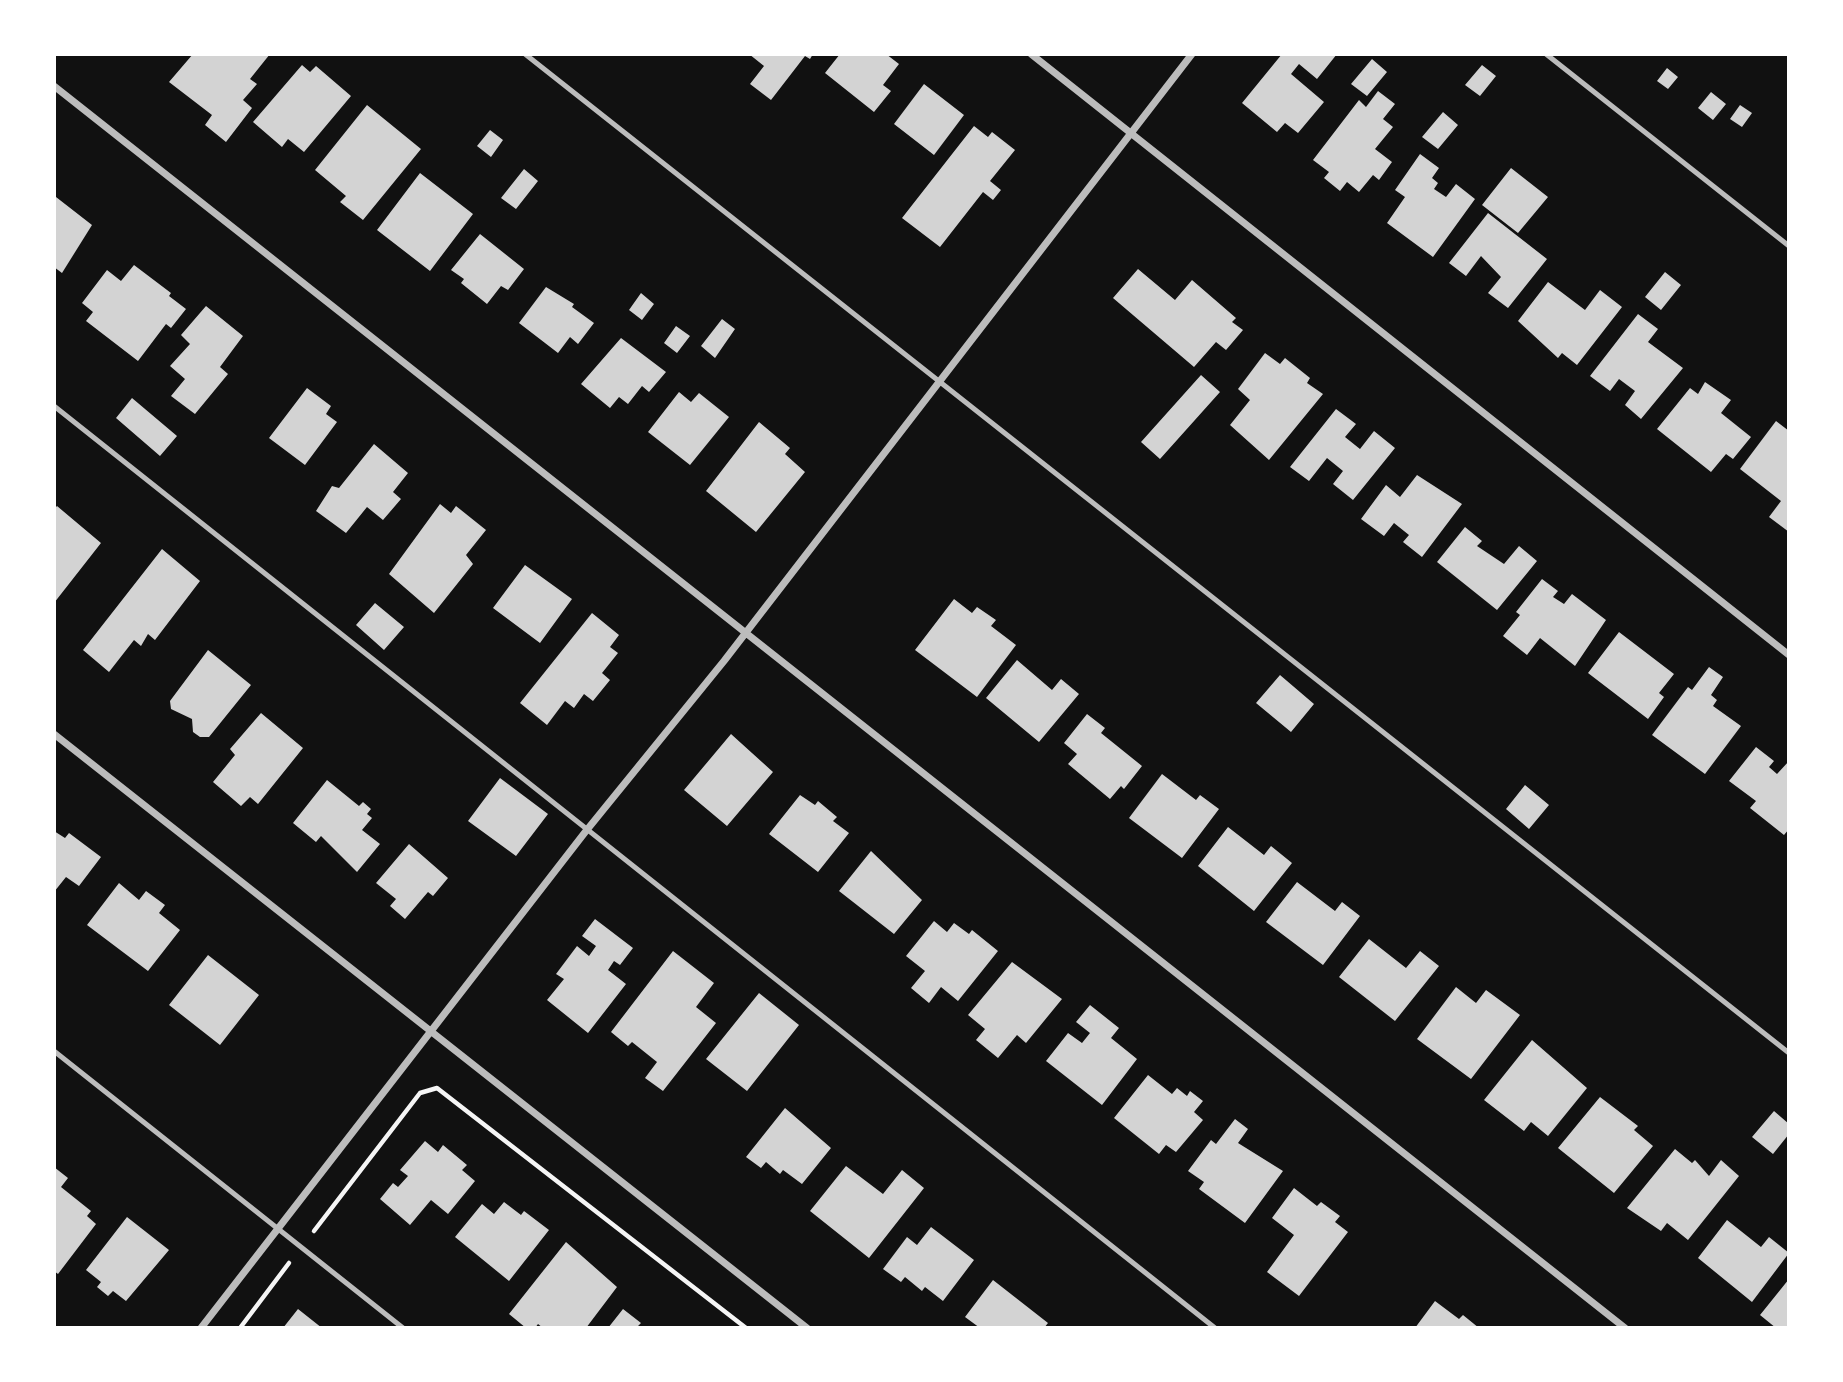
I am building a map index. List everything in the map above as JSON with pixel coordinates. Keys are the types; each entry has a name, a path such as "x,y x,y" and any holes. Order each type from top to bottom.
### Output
{"street":[{"path":"1031,54 1789,655"},
{"path":"201,1328 433,1033 586,831 746,633 1192,54"},
{"path":"54,86 1625,1328"},
{"path":"54,734 807,1328"}],"lane":[{"path":"525,54 916,362 939,384 1789,1053"},
{"path":"1546,54 1789,246"},
{"path":"54,406 586,831 1216,1328"},
{"path":"54,1051 403,1328"}],"path":[{"path":"240,1328 420,1093 437,1088 746,1328"}],"building":[{"path":"193,54 270,54 250,79 257,84 243,100 252,108 226,142 205,125 212,115 169,82"},
{"path":"749,54 813,54 810,59 805,56 771,100 750,84 764,66"},
{"path":"840,54 886,54 899,64 883,85 891,91 874,112 825,73"},
{"path":"1282,54 1337,54 1317,79 1299,64 1291,74 1324,102 1298,133 1285,123 1277,132 1242,103"},
{"path":"1372,59 1387,72 1367,96 1351,84"},
{"path":"302,65 310,72 316,66 351,96 304,152 288,139 282,147 253,122"},
{"path":"1482,65 1496,76 1480,96 1465,85"},
{"path":"1667,68 1678,77 1668,89 1657,81"},
{"path":"924,84 964,115 934,155 894,124"},
{"path":"1378,91 1395,104 1383,119 1393,127 1375,149 1392,162 1379,180 1373,175 1359,192 1347,182 1340,191 1324,178 1329,172 1313,160 1359,100 1366,107"},
{"path":"1711,92 1726,104 1713,120 1698,108"},
{"path":"367,105 421,149 363,220 340,202 346,196 315,170"},
{"path":"1740,105 1752,113 1742,127 1730,119"},
{"path":"1443,112 1458,125 1438,149 1422,137"},
{"path":"974,126 988,137 992,132 1015,150 990,181 1001,190 993,200 983,192 940,247 902,218"},
{"path":"490,130 503,140 491,157 477,146"},
{"path":"1420,154 1439,168 1432,178 1438,183 1434,189 1446,197 1456,184 1475,199 1433,257 1387,223 1405,197 1395,190"},
{"path":"1511,168 1548,197 1518,233 1482,205"},
{"path":"524,169 538,181 516,209 501,198"},
{"path":"420,173 473,214 430,271 377,230"},
{"path":"56,197 92,225 62,273 54,267"},
{"path":"1488,213 1547,259 1508,308 1488,293 1501,277 1481,256 1466,276 1449,263"},
{"path":"480,234 524,269 508,290 501,286 487,304 461,283 464,279 451,270"},
{"path":"134,265 171,293 169,296 186,309 171,328 166,324 138,361 86,321 93,312 82,303 107,270 121,281"},
{"path":"1138,269 1175,300 1192,280 1236,318 1232,322 1243,330 1226,350 1216,342 1194,367 1113,298"},
{"path":"1665,272 1681,285 1661,310 1645,297"},
{"path":"1548,282 1585,310 1600,290 1622,307 1577,365 1562,353 1558,358 1518,321"},
{"path":"546,287 574,304 572,307 594,323 578,344 570,337 558,353 519,323"},
{"path":"641,293 654,304 642,320 629,310"},
{"path":"206,306 243,336 220,367 228,374 195,414 171,396 185,379 170,366 190,344 181,335"},
{"path":"1638,314 1658,329 1648,342 1683,368 1641,419 1625,405 1635,391 1619,379 1610,391 1590,376"},
{"path":"722,319 735,329 715,358 701,346"},
{"path":"676,326 690,336 677,353 664,343"},
{"path":"621,338 666,372 649,392 642,386 628,404 619,397 610,408 581,384"},
{"path":"1265,353 1280,364 1285,358 1310,378 1307,383 1323,394 1269,460 1230,425 1250,400 1238,389"},
{"path":"1201,375 1220,392 1160,459 1141,442"},
{"path":"1705,382 1731,400 1721,413 1751,437 1733,459 1726,454 1711,472 1657,429 1690,388 1698,394"},
{"path":"307,388 331,406 326,414 337,422 305,465 269,438"},
{"path":"679,392 691,402 699,393 729,417 690,465 648,432"},
{"path":"132,398 177,436 160,456 116,418"},
{"path":"1336,409 1356,424 1345,437 1360,449 1374,431 1395,448 1353,500 1333,484 1343,471 1327,458 1309,481 1290,467"},
{"path":"1776,421 1789,431 1789,532 1769,517 1781,501 1740,469"},
{"path":"759,422 790,448 785,454 805,472 756,532 706,491"},
{"path":"374,444 408,473 393,492 401,499 383,520 367,507 346,533 316,511 332,486 339,488"},
{"path":"1417,475 1462,504 1422,557 1403,542 1409,535 1394,523 1384,536 1361,519 1386,485 1400,497"},
{"path":"440,504 451,513 456,506 486,530 466,555 473,564 434,613 389,574"},
{"path":"57,506 101,543 54,603 54,509"},
{"path":"1465,527 1482,541 1477,546 1504,564 1519,546 1537,561 1497,610 1437,562"},
{"path":"162,549 200,581 155,640 148,634 141,646 134,640 109,672 83,650"},
{"path":"525,565 572,599 540,643 493,608"},
{"path":"1542,579 1558,591 1553,597 1564,604 1572,594 1606,620 1575,666 1540,638 1527,655 1503,636 1520,615 1516,612"},
{"path":"954,599 972,613 977,607 996,620 991,626 1016,645 977,697 915,650"},
{"path":"375,603 404,627 384,650 356,625"},
{"path":"592,613 619,635 610,647 618,653 602,673 610,680 593,701 584,694 574,708 565,701 547,725 520,703"},
{"path":"1619,632 1674,674 1659,693 1664,697 1648,719 1588,673"},
{"path":"208,650 251,685 209,737 200,737 193,732 192,719 171,709 170,701"},
{"path":"1017,660 1052,690 1061,679 1079,694 1039,742 986,698"},
{"path":"1709,667 1723,677 1711,695 1717,700 1713,706 1741,726 1705,774 1652,735 1688,687 1692,690"},
{"path":"1280,675 1314,704 1291,732 1256,703"},
{"path":"261,713 303,748 258,804 250,797 241,806 213,782 235,755 230,749"},
{"path":"1087,714 1105,728 1101,733 1142,766 1124,789 1121,786 1110,799 1068,764 1077,754 1064,743"},
{"path":"731,734 773,772 727,826 684,790"},
{"path":"1756,747 1774,761 1769,767 1777,774 1789,761 1789,829 1784,835 1750,808 1756,801 1729,781"},
{"path":"1162,774 1196,800 1200,795 1219,809 1182,858 1129,818"},
{"path":"500,778 548,814 516,856 468,821"},
{"path":"327,780 359,806 363,802 371,809 367,814 372,818 362,830 380,844 357,872 321,836 316,842 293,823"},
{"path":"1525,785 1549,805 1529,829 1506,809"},
{"path":"800,795 815,805 818,801 837,817 833,821 849,833 818,872 769,834"},
{"path":"1228,827 1264,855 1271,846 1292,863 1254,911 1198,866"},
{"path":"54,831 65,838 69,833 101,857 79,886 66,877 54,892"},
{"path":"409,844 448,878 433,896 428,892 405,919 390,906 396,899 376,883"},
{"path":"871,851 922,900 894,934 839,891"},
{"path":"1297,882 1335,911 1342,902 1360,916 1323,965 1266,922"},
{"path":"119,883 139,900 146,891 165,905 159,913 180,930 148,971 87,925"},
{"path":"595,919 633,948 620,965 614,961 608,970 626,984 588,1033 547,1000 564,979 556,974 577,946 589,956 596,946 582,936"},
{"path":"934,921 947,932 954,923 969,934 972,930 998,951 958,1001 941,987 929,1003 911,988 925,971 906,956"},
{"path":"1369,939 1406,968 1420,951 1439,966 1395,1021 1339,977"},
{"path":"673,951 714,983 696,1007 716,1023 663,1091 645,1078 657,1062 632,1042 628,1046 611,1032"},
{"path":"208,955 259,995 220,1045 169,1005"},
{"path":"1012,962 1062,999 1026,1043 1017,1035 998,1058 976,1040 985,1029 968,1015"},
{"path":"1456,987 1476,1003 1486,990 1520,1015 1471,1079 1417,1039"},
{"path":"759,993 799,1025 747,1091 706,1059"},
{"path":"1090,1005 1119,1028 1111,1038 1137,1059 1102,1105 1046,1061 1068,1033 1082,1043 1090,1033 1076,1022"},
{"path":"1532,1040 1587,1088 1548,1136 1531,1122 1524,1131 1484,1100"},
{"path":"1148,1075 1172,1094 1177,1088 1187,1096 1190,1091 1203,1101 1194,1112 1203,1120 1176,1152 1166,1145 1159,1154 1114,1118"},
{"path":"1600,1097 1638,1126 1634,1130 1653,1146 1614,1193 1558,1148"},
{"path":"785,1108 831,1148 802,1184 783,1170 780,1174 766,1162 761,1168 746,1157"},
{"path":"1774,1111 1789,1124 1789,1134 1773,1154 1752,1137"},
{"path":"1235,1119 1248,1129 1238,1143 1283,1171 1245,1223 1199,1189 1204,1182 1188,1171 1211,1140 1216,1144"},
{"path":"425,1141 438,1152 443,1145 467,1165 462,1170 475,1181 448,1214 431,1200 410,1225 380,1199 393,1183 398,1187 408,1176 400,1170"},
{"path":"1675,1149 1692,1163 1695,1160 1709,1176 1721,1160 1739,1176 1688,1240 1667,1223 1661,1231 1627,1208"},
{"path":"846,1166 883,1194 902,1170 924,1188 869,1258 810,1211"},
{"path":"54,1167 68,1178 61,1187 91,1211 87,1216 96,1224 58,1274 54,1271"},
{"path":"1294,1188 1317,1206 1321,1202 1340,1216 1335,1222 1348,1232 1299,1296 1267,1272 1294,1235 1272,1218"},
{"path":"504,1202 521,1215 524,1211 549,1230 509,1281 455,1237 482,1204 494,1214"},
{"path":"127,1217 169,1250 126,1301 113,1291 108,1296 97,1287 101,1282 86,1270"},
{"path":"1727,1220 1761,1247 1769,1237 1789,1253 1752,1302 1698,1258"},
{"path":"931,1227 974,1260 943,1301 925,1287 922,1291 905,1277 901,1282 883,1269 907,1237 917,1245"},
{"path":"566,1242 617,1287 586,1328 543,1328 538,1324 535,1328 526,1328 509,1314"},
{"path":"1789,1279 1789,1328 1776,1328 1760,1315"},
{"path":"993,1280 1048,1323 1044,1328 980,1328 965,1317"},
{"path":"1435,1301 1459,1319 1463,1315 1479,1328 1415,1328"},
{"path":"298,1309 322,1328 283,1328"},
{"path":"623,1309 641,1323 636,1328 608,1328"}]}
